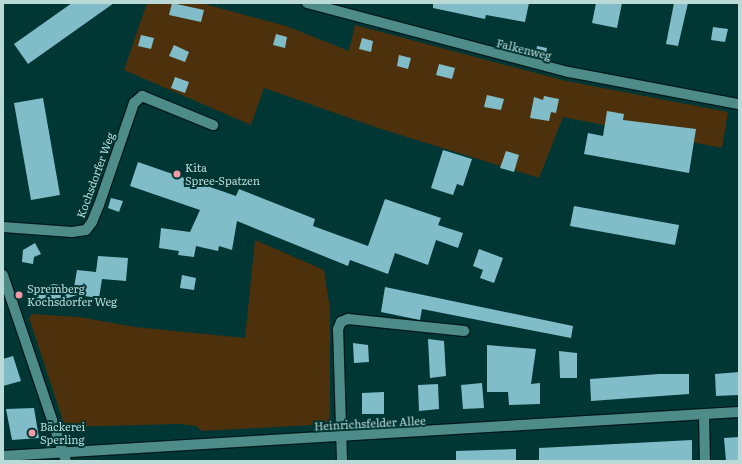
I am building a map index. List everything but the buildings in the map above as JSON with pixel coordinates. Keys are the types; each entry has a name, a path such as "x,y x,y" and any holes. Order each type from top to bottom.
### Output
{"street":[{"name":"Falkenweg","path":"307,3 568,72 739,104"},
{"name":"Kochsdorfer Weg","path":"3,227 72,232 86,230 92,222 99,205 134,103 142,96 214,125"},
{"path":"3,275 65,457"},
{"path":"342,461 338,329 341,322 348,319 464,331"},
{"name":"Heinrichsfelder Allee","path":"3,456 65,457 341,436 739,412"},
{"path":"704,415 706,461"}],"shaded area":[{"path":"147,3 201,3 286,26 349,51 355,25 566,81 728,112 722,148 563,117 539,178 378,128 264,88 251,125 124,70"},
{"path":"255,240 324,270 330,309 330,424 202,431 196,426 180,424 65,427 29,318 32,314 79,317 135,327 245,338"}],"place":[{"name":"Kita Spree-Spatzen","path":"177,174"},
{"name":"Spremberg Kochsdorfer Weg","path":"19,295"},
{"name":"Bäckerei Sperling","path":"32,433"}]}
